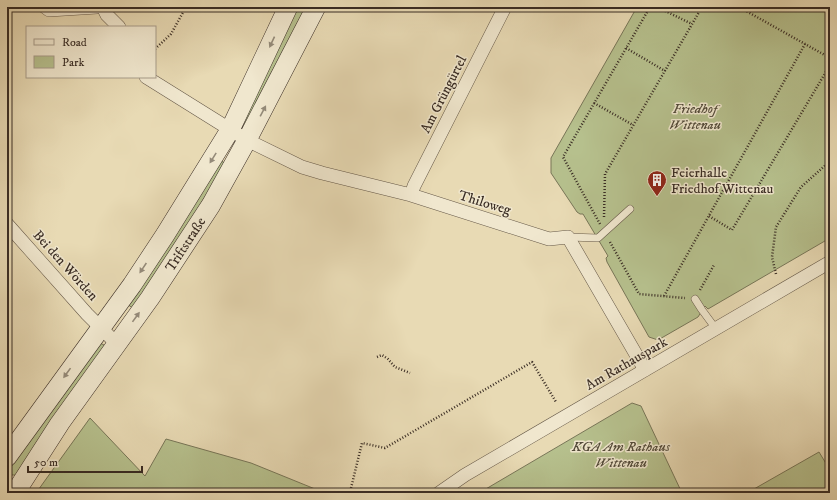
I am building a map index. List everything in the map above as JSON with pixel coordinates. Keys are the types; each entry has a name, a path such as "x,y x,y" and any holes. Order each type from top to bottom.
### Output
{"main road":[{"name":"Triftstraße","path":"7,457 132,285 165,235 230,130 288,7"},
{"name":"Triftstraße","path":"12,490 150,298 211,205 247,140 316,7"}],"street":[{"path":"45,7 49,10 97,7"},
{"path":"103,7 107,15 118,26"},
{"name":"Am Grüngürtel","path":"411,195 414,186 505,7"},
{"path":"148,78 247,140"},
{"name":"Thiloweg","path":"247,140 302,167 322,173 411,195 549,239 568,236"},
{"name":"Bei den Wörden","path":"7,224 87,314 101,327"},
{"path":"568,236 645,370"},
{"name":"Am Rathauspark","path":"439,493 465,475 830,262"},
{"path":"101,327 117,344"}],"lane":[{"path":"568,236 598,238 630,209"},
{"path":"695,299 716,328"}],"path":[{"path":"156,48 172,34 186,7"},
{"path":"650,7 563,157 639,294 695,299 714,265"},
{"path":"657,7 692,24"},
{"path":"604,232 605,174 702,7"},
{"path":"739,7 830,58"},
{"path":"664,296 805,44"},
{"path":"626,48 665,71"},
{"path":"709,216 732,230 830,65"},
{"path":"594,103 634,125"},
{"path":"776,274 772,257 776,227 802,187 830,161"},
{"path":"377,358 382,355 395,367 410,373"},
{"path":"351,488 362,443 385,448 532,362 556,402"}],"green space":[{"path":"297,7 309,7 244,128 242,125"},
{"name":"Friedhof Wittenau","path":"637,7 830,7 830,238 708,309 705,306 698,317 658,340 649,337 607,262 606,258 608,256 583,214 577,212 551,173 551,158"},
{"path":"220,160 226,164 134,309 127,304"},
{"path":"100,343 104,345 105,348 16,475 11,475 8,473 7,470 9,466"},
{"name":"KGA Am Rathaus Wittenau","path":"632,403 641,406 682,493 479,493"},
{"path":"90,418 145,476 166,439 251,463 320,491 320,493 36,493"},
{"path":"819,452 830,470 830,493 747,493"}],"place":[{"name":"Feierhalle Friedhof Wittenau","path":"657,197"}]}
